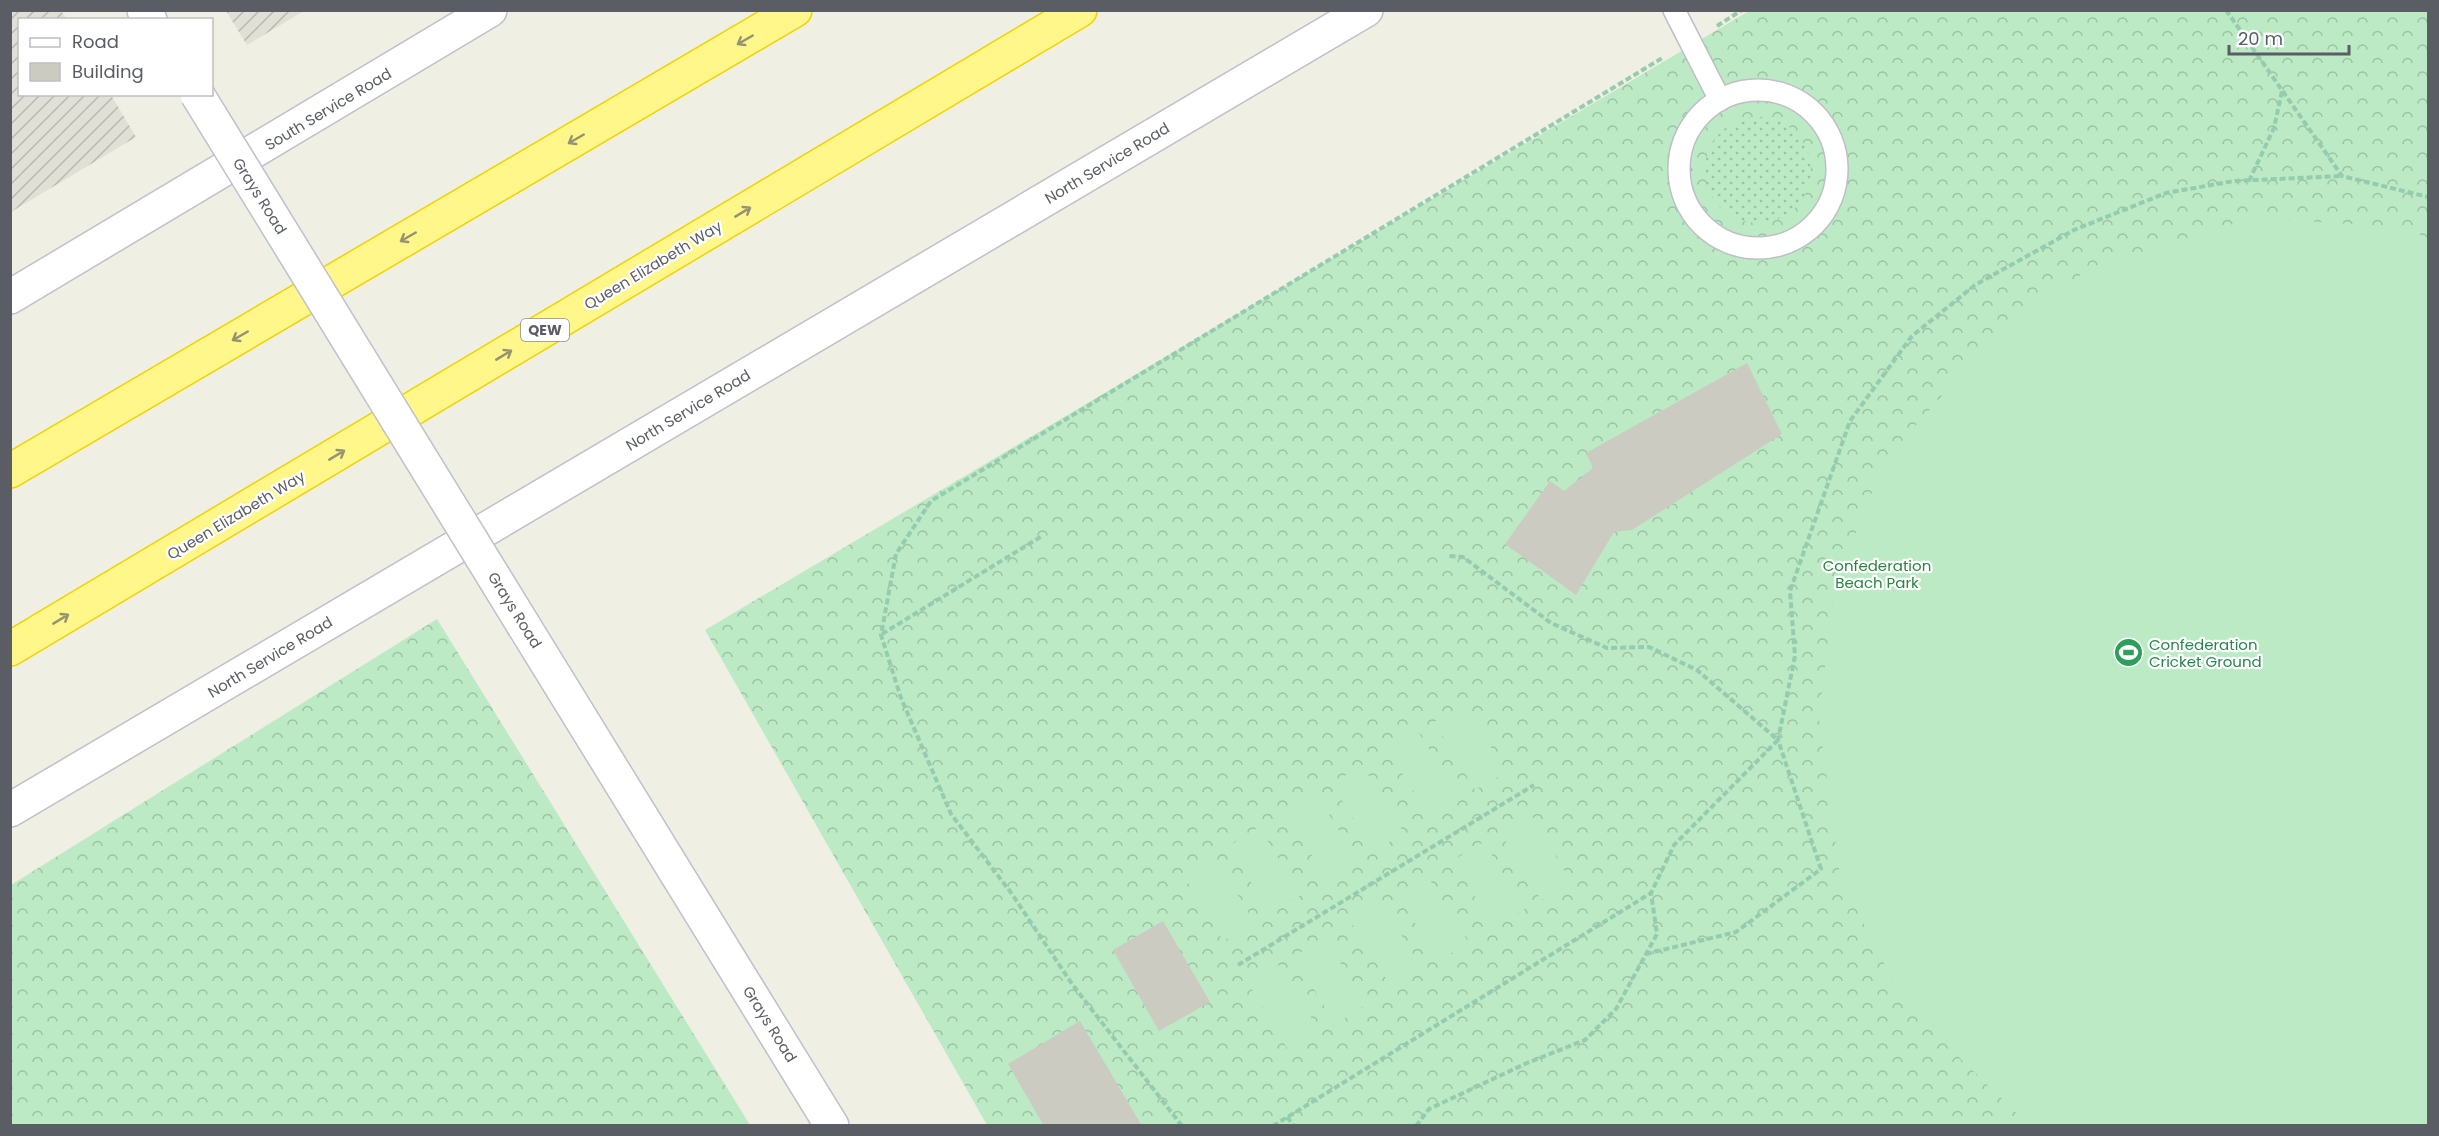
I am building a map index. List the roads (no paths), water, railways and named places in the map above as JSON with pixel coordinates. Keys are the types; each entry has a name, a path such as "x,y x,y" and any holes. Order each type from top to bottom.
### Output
{"highway":[{"path":"10,471 795,10"},
{"name":"Queen Elizabeth Way","path":"10,649 1080,10"}],"street":[{"name":"South Service Road","path":"10,297 490,10"},
{"name":"North Service Road","path":"10,810 1366,10"},
{"name":"Grays Road","path":"198,96 832,1125"}],"lane":[{"path":"1674,10 1720,100"},
{"path":"1770,90 1794,98 1815,114 1830,135 1837,159 1836,185 1827,209 1810,229 1788,242 1763,248 1736,245 1712,234 1693,215 1682,191 1679,164 1684,139 1699,116 1720,100 1744,91 1770,90"}],"place":[{"name":"Confederation Cricket Ground","path":"2128,653"}],"park label":[{"name":"Confederation Beach Park","path":"1877,574"}]}
